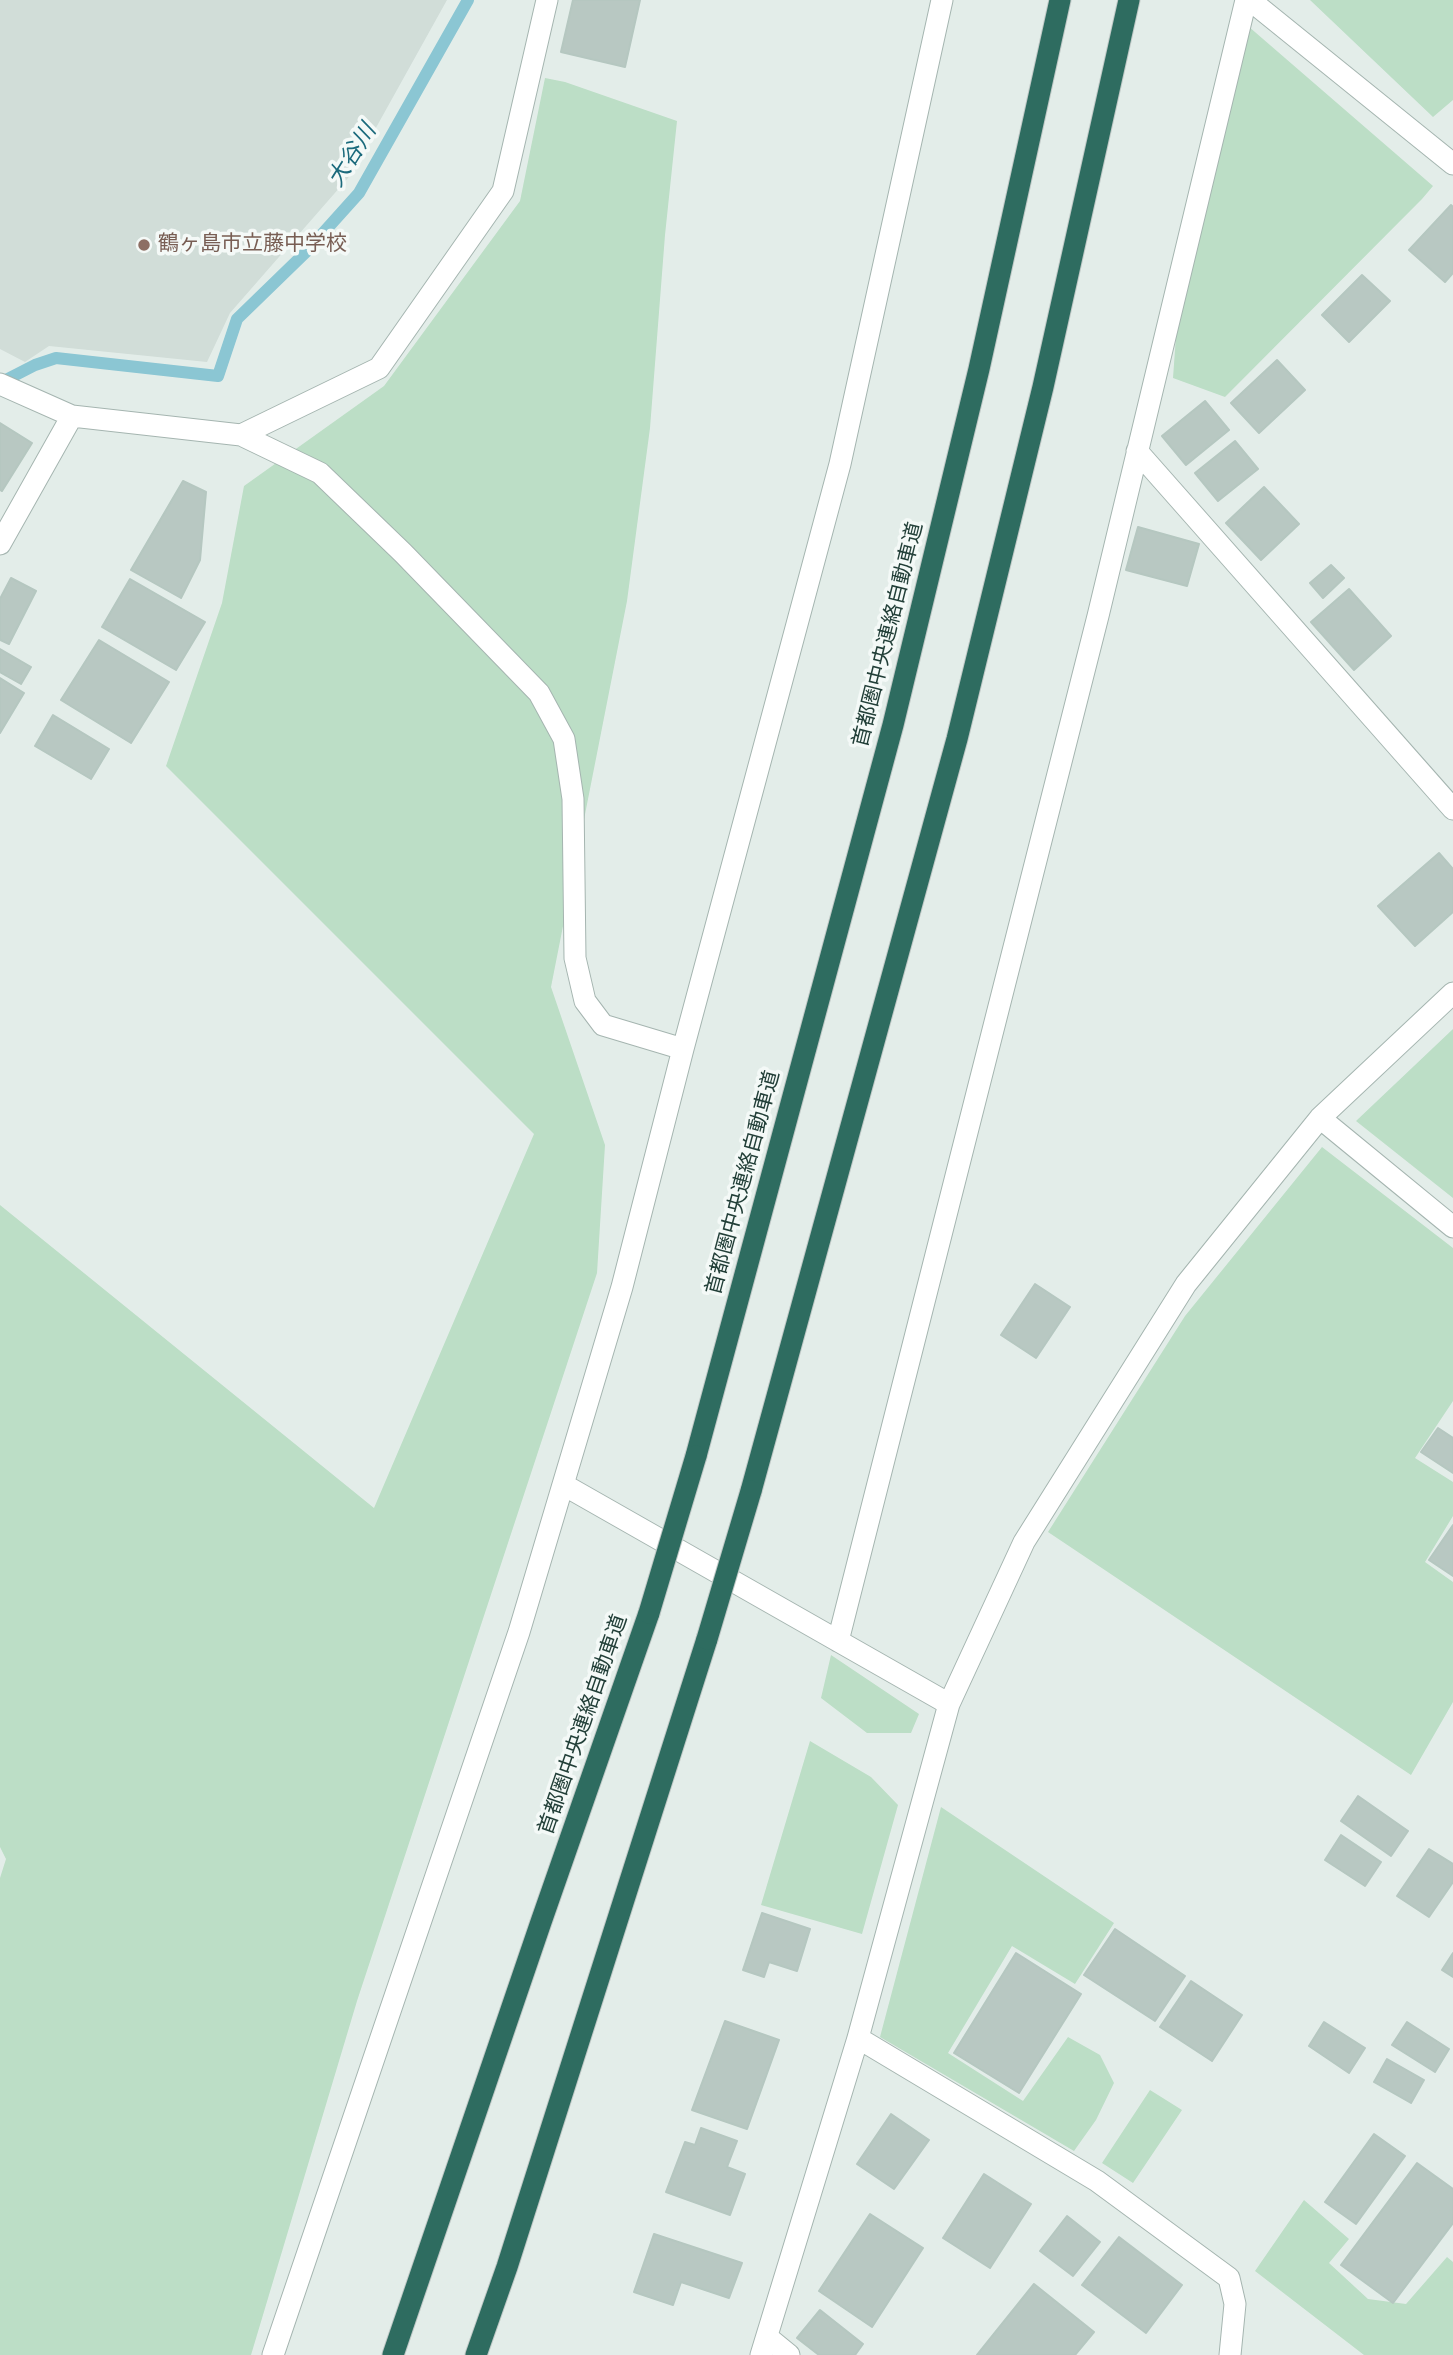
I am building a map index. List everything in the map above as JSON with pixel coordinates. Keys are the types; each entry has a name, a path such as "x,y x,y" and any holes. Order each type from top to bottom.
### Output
{"highway":[{"name":"首都圏中央連絡自動車道","path":"393,2355 649,1614 696,1456 896,712 982,356 1060,0"},
{"path":"476,2355 507,2267 707,1639 751,1491 957,739 1043,387 1129,0"}],"street":[{"path":"241,435 379,368 503,191 547,0"},
{"path":"273,2355 515,1645 622,1287 840,464 942,0"},
{"path":"838,1641 1098,616 1248,0 1453,164"},
{"path":"0,384 72,416 241,435 320,473 403,553 539,693 564,739 573,799 575,958 585,1001 603,1025 683,1049"},
{"path":"0,544 72,416"},
{"path":"1138,451 1453,809"},
{"path":"789,2355 764,2346 858,2038 949,1704 1024,1542 1186,1283 1320,1118 1453,993"},
{"path":"1320,1118 1453,1227"},
{"path":"564,1485 949,1704"},
{"path":"858,2038 1097,2181 1229,2278 1234,2304 1230,2355"}],"shaded area":[{"name":"鶴ヶ島市立藤中学校","path":"0,0 447,0 348,178 230,313 207,362 49,346 25,362 0,349"}],"green space":[{"path":"1310,0 1453,0 1453,100 1433,117"},
{"path":"1248,26 1433,186 1225,397 1173,378 1177,322"},
{"path":"545,78 565,82 677,121 650,428 627,601 551,987 605,1145 597,1273 357,2001 251,2355 0,2355 0,1878 6,1859 0,1847 0,1205 374,1508 534,1134 166,766 222,603 244,486 384,386 520,201"},
{"path":"1453,1029 1453,1198 1356,1121"},
{"path":"1322,1147 1453,1248 1453,1401 1415,1458 1453,1482 1453,1516 1425,1562 1453,1582 1453,1702 1411,1775 1048,1532 1185,1316"},
{"path":"831,1655 919,1714 911,1733 867,1733 821,1698"},
{"path":"810,1741 871,1777 898,1805 862,1934 761,1905"},
{"path":"941,1807 1114,1923 1075,1984 1012,1946 948,2053 1023,2101 1068,2037 1100,2055 1114,2083 1096,2120 1074,2151 880,2037"},
{"path":"1150,2090 1182,2110 1133,2183 1102,2163"},
{"path":"1304,2200 1349,2239 1329,2263 1368,2299 1406,2304 1447,2257 1453,2262 1453,2355 1364,2355 1255,2271"}],"building":[{"path":"573,0 640,0 625,67 561,52"},
{"path":"1451,205 1453,273 1445,282 1409,250"},
{"path":"1362,275 1390,301 1349,342 1322,315"},
{"path":"1277,360 1305,390 1259,433 1231,403"},
{"path":"1205,401 1229,430 1186,465 1162,436"},
{"path":"0,423 32,443 2,491 0,490"},
{"path":"1235,441 1258,469 1218,501 1195,473"},
{"path":"183,481 206,492 200,560 181,598 131,570"},
{"path":"1264,487 1299,524 1261,560 1226,523"},
{"path":"1138,527 1199,544 1187,586 1126,570"},
{"path":"1331,565 1344,578 1323,598 1310,583"},
{"path":"11,578 36,591 9,644 0,640 0,599"},
{"path":"130,579 205,622 176,670 102,627"},
{"path":"1349,589 1391,636 1354,670 1311,622"},
{"path":"99,640 169,682 131,743 61,700"},
{"path":"0,649 31,667 21,684 0,672"},
{"path":"0,678 24,693 0,733"},
{"path":"53,715 109,749 91,779 35,746"},
{"path":"1439,853 1453,869 1453,912 1415,946 1378,906"},
{"path":"1035,1284 1070,1307 1036,1358 1001,1335"},
{"path":"1438,1428 1453,1438 1453,1473 1421,1452"},
{"path":"1453,1525 1453,1576 1429,1560"},
{"path":"1358,1796 1408,1831 1391,1856 1341,1821"},
{"path":"1341,1835 1381,1862 1365,1886 1325,1860"},
{"path":"1429,1849 1453,1864 1453,1882 1429,1917 1397,1896"},
{"path":"762,1913 810,1929 797,1971 769,1962 764,1977 743,1970"},
{"path":"1115,1929 1185,1976 1155,2021 1084,1975"},
{"path":"1016,1953 1081,1994 1019,2093 954,2053"},
{"path":"1453,1953 1453,1977 1442,1970"},
{"path":"1191,1981 1242,2015 1212,2061 1160,2027"},
{"path":"725,2021 779,2040 747,2129 692,2110"},
{"path":"1324,2022 1365,2048 1349,2073 1309,2046"},
{"path":"1407,2022 1449,2049 1435,2072 1392,2045"},
{"path":"1387,2059 1424,2080 1411,2103 1374,2082"},
{"path":"891,2114 929,2140 894,2189 857,2164"},
{"path":"701,2128 737,2141 727,2167 745,2174 730,2215 666,2192 685,2142 695,2145"},
{"path":"1374,2134 1405,2156 1356,2224 1325,2202"},
{"path":"1417,2163 1453,2189 1453,2223 1393,2303 1341,2265"},
{"path":"984,2174 1031,2204 990,2268 943,2238"},
{"path":"870,2214 923,2248 872,2327 819,2291"},
{"path":"1067,2216 1100,2242 1073,2276 1040,2251"},
{"path":"654,2234 742,2263 729,2298 681,2282 673,2305 634,2292"},
{"path":"1119,2237 1182,2285 1146,2333 1082,2285"},
{"path":"1034,2284 1094,2332 1075,2355 977,2355"},
{"path":"820,2310 863,2344 855,2355 819,2355 797,2338"}],"waterway":[{"name":"大谷川","path":"0,383 35,365 56,358 218,376 237,319 306,252 359,193 468,0"}],"place":[{"name":"鶴ヶ島市立藤中学校","path":"144,245"}]}
